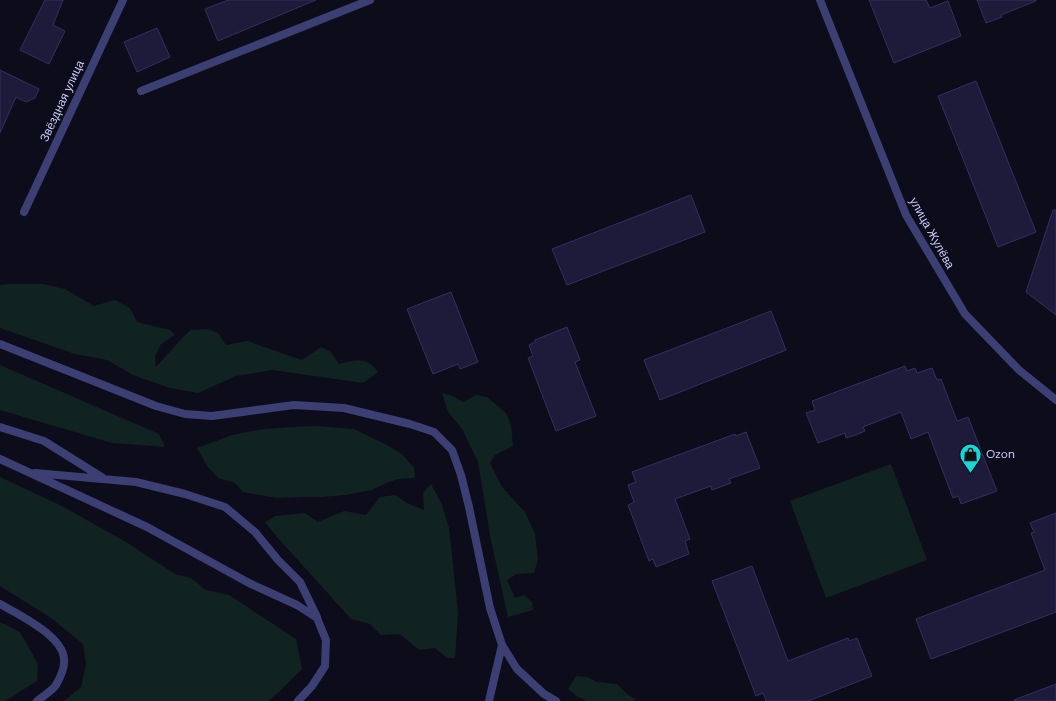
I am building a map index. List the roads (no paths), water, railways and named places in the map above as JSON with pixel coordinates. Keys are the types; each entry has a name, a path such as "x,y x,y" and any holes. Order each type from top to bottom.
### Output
{"street":[{"name":"Звёздная улица","path":"24,212 122,0"},
{"path":"141,91 359,2 370,0"},
{"name":"улица Жулёва","path":"820,0 906,215 965,314 1019,370 1056,400"},
{"path":"0,344 156,406 185,414 212,416 294,405 344,408 403,422 434,432 452,450 461,475 490,608 502,645 517,668 544,694 556,701"},
{"path":"0,427 44,441 105,479"},
{"path":"0,459 147,527 249,583 297,605 317,618"},
{"path":"28,472 136,482 185,494 225,507 255,532 278,560 300,582 326,640 326,666 312,686 298,701"},
{"path":"0,604 48,634 58,644 64,657 63,668 55,686 37,701"},
{"path":"489,701 502,645"}],"place":[{"name":"Ozon","path":"971,474"}]}
